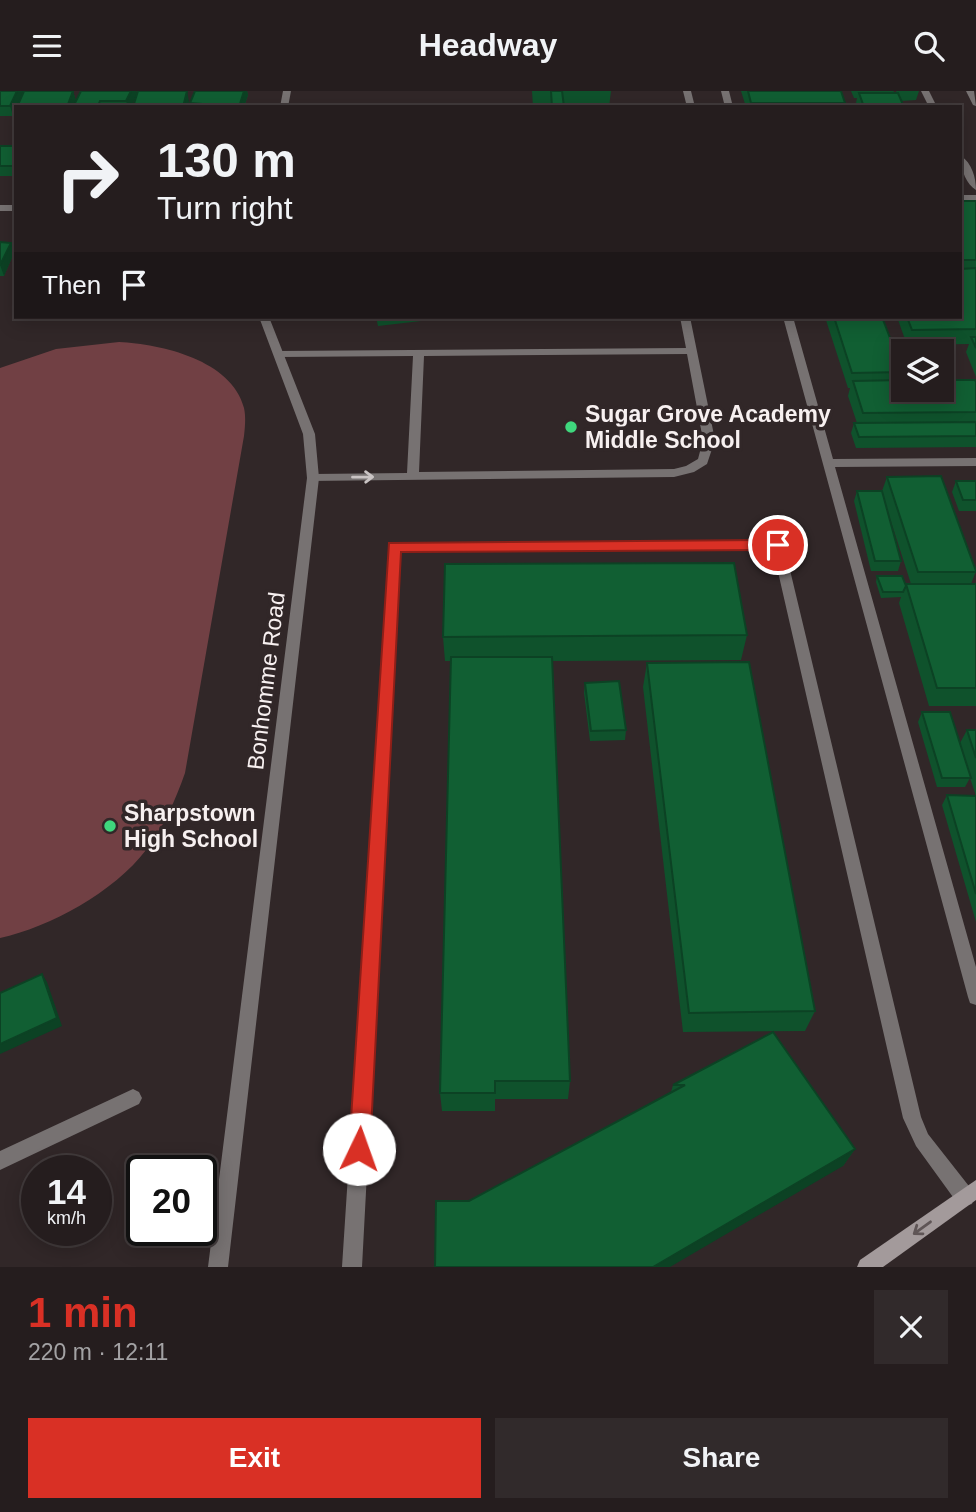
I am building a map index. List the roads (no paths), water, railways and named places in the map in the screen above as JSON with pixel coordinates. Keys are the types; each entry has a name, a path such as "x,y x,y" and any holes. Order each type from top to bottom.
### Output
{"main road":[{"path":"867,1267 971,1193"}],"street":[{"path":"970,91 976,103"},
{"path":"962,161 976,187"},
{"name":"Bonhomme Road","path":"218,1267 313,478 309,434 265,319"},
{"path":"313,478 674,474 690,469 703,461 709,440 685,319"},
{"path":"789,319 976,997"},
{"path":"279,354 692,351"},
{"path":"413,477 419,353"},
{"path":"829,463 976,462"},
{"path":"352,1267 394,547 778,545 912,1118 922,1140 971,1193"},
{"path":"0,1161 133,1098"}],"place":[{"name":"Sugar Grove Academy Middle School","path":"571,427"},
{"name":"Sharpstown High School","path":"110,826"}]}
